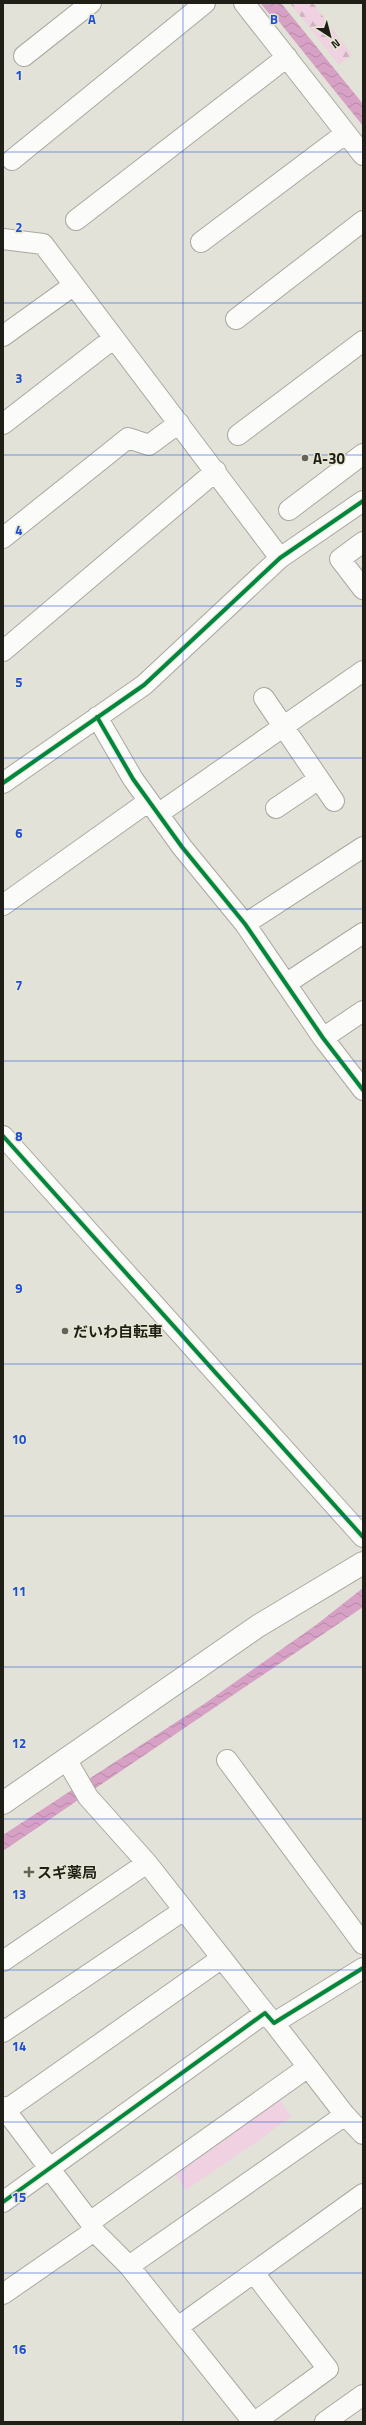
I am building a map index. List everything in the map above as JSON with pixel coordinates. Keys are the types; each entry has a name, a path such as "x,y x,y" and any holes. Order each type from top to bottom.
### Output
{"street":[{"path":"24,56 91,3"},
{"path":"12,160 205,3"},
{"path":"244,3 363,155"},
{"path":"76,220 287,57"},
{"path":"201,242 346,133"},
{"path":"236,319 363,221"},
{"path":"3,238 43,244 216,471 280,558"},
{"path":"3,336 74,285"},
{"path":"3,424 114,338"},
{"path":"238,435 363,341"},
{"path":"3,538 128,438 149,445 179,423"},
{"path":"289,510 363,454"},
{"path":"3,651 216,471"},
{"path":"3,783 144,685 280,558 363,501"},
{"path":"363,542 340,559 363,589"},
{"path":"3,906 154,807 284,726 363,671"},
{"path":"264,698 334,801"},
{"path":"97,717 133,779 245,924 287,983 323,1038 363,1090"},
{"path":"276,808 319,778"},
{"path":"245,924 363,847"},
{"path":"287,983 363,934"},
{"path":"323,1038 363,1011"},
{"path":"3,1136 363,1537"},
{"path":"3,1803 258,1626 363,1563"},
{"path":"66,1759 83,1789 148,1863 345,2115 363,2134"},
{"path":"227,1760 363,1944"},
{"path":"3,1960 148,1863"},
{"path":"3,2032 184,1910"},
{"path":"222,1958 7,2118 92,2226 129,2266 254,2422 328,2369 254,2273"},
{"path":"3,2202 48,2169 269,2018 360,1975"},
{"path":"3,2294 92,2226 308,2067"},
{"path":"129,2266 345,2115"},
{"path":"178,2327 363,2194"},
{"path":"325,2422 363,2395"}],"green space":[{"path":"290,3 313,3 352,55 339,65"},
{"path":"276,2095 291,2116 262,2138 186,2190 171,2169"}],"water":[{"path":"264,3 281,3 363,104 363,126"},
{"path":"363,1588 363,1607 3,1851 3,1835 204,1704 316,1625"}],"waterway":[{"path":"264,3 277,19"}],"cycle path":[{"path":"3,783 144,685 280,558 363,501"},
{"path":"97,717 133,779 182,847 245,924 323,1038 363,1090"},
{"path":"3,1136 363,1537"},
{"path":"3,2202 265,2013 274,2023 363,1968"}],"place":[{"name":"A-30","path":"305,458"},
{"name":"だいわ自転車","path":"65,1331"},
{"name":"スギ薬局","path":"29,1872"}]}
